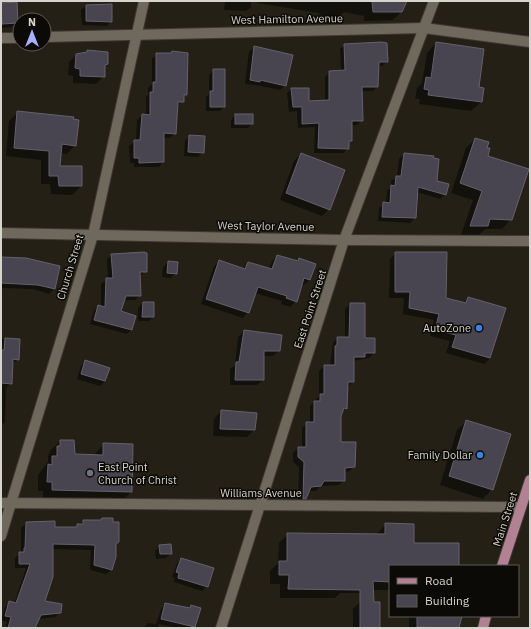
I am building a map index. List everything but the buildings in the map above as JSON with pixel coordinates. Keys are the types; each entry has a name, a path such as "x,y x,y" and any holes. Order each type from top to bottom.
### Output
{"main road":[{"name":"Main Street","path":"502,565 530,480"},
{"path":"482,628 486,617"}],"street":[{"name":"Church Street","path":"1,536 6,503 93,235 144,1"},
{"name":"East Point Street","path":"221,628 344,240 434,1"},
{"name":"West Hamilton Avenue","path":"52,37 424,28 530,42"},
{"path":"1,38 12,38"},
{"name":"West Taylor Avenue","path":"1,233 344,240 530,241"},
{"name":"Williams Avenue","path":"6,503 522,507"}],"place":[{"name":"AutoZone","path":"479,328"},
{"name":"Family Dollar","path":"480,455"},
{"name":"East Point Church of Christ","path":"90,473"}]}
